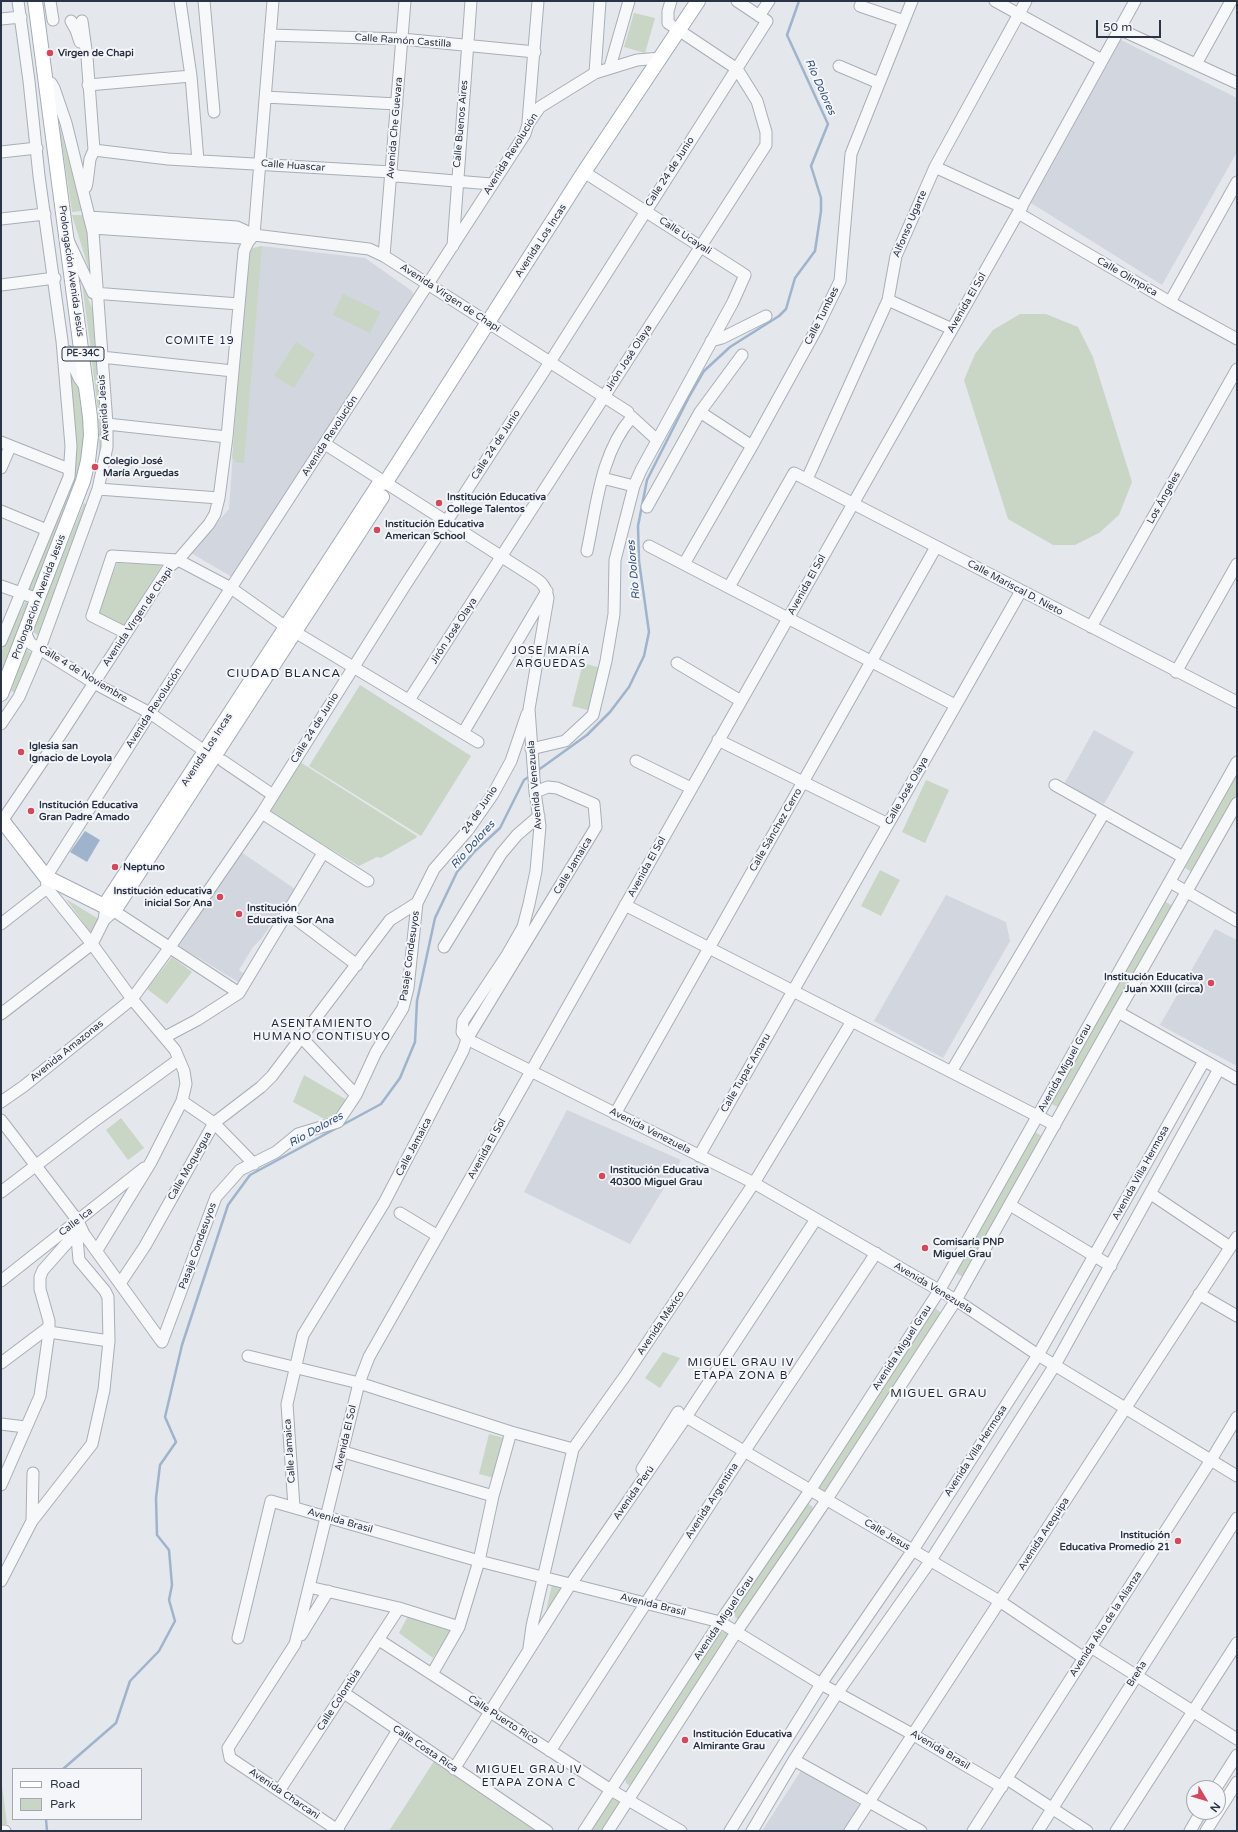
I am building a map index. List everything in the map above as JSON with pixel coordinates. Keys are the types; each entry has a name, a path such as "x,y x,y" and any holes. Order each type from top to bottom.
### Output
{"main road":[{"name":"Prolongación Avenida Jesús","path":"1,694 73,511 85,475 91,435 68,240 64,221 35,1"},
{"name":"Avenida Los Incas","path":"108,912 290,630 379,484 386,482 584,172 698,1"},
{"name":"Avenida Los Incas","path":"108,912 206,752 290,630"},
{"path":"3,826 46,883 108,912"}],"street":[{"path":"1,641 69,476 71,446 62,341 18,1"},
{"path":"50,1 53,20"},
{"path":"180,1 190,76 198,161"},
{"path":"204,1 214,112"},
{"path":"254,235 273,1"},
{"name":"Avenida Che Guevara","path":"384,256 405,1"},
{"name":"Calle Buenos Aires","path":"453,246 471,1"},
{"path":"528,124 538,1"},
{"path":"595,72 600,1"},
{"path":"610,67 629,1"},
{"name":"Jirón José Olaya","path":"409,700 766,145 766,132 757,101 737,69 668,23 668,11 671,1"},
{"path":"737,1 763,18"},
{"name":"Calle 24 de Junio","path":"170,947 262,813 447,520 737,69 763,18 769,1"},
{"name":"Calle Tumbes","path":"684,564 752,446 817,328 840,281 851,154 912,1"},
{"path":"995,1 1102,60"},
{"name":"Alfonso Ugarte","path":"807,479 888,300 896,256 934,167 1026,1"},
{"name":"Avenida El Sol","path":"230,1758 228,1748 295,1644 344,1452 359,1383 369,1357 1020,210 1135,1"},
{"path":"1196,64 1231,1"},
{"path":"860,6 904,21"},
{"path":"1,19 20,17"},
{"path":"76,21 87,57 94,150 90,159 87,184 86,187 82,188"},
{"path":"1119,29 1237,83"},
{"name":"Calle Ramón Castilla","path":"270,35 402,39 535,52"},
{"name":"Avenida Revolución","path":"1,924 46,883 150,713 453,246 491,184 525,134 528,124 540,107 595,72 637,60 661,58"},
{"path":"839,66 879,83"},
{"path":"88,85 190,76"},
{"name":"Avenida Jesús","path":"1,724 19,697 40,648 98,489 107,447 107,424 101,357 98,294 90,223 66,123 54,88 51,83 46,82"},
{"path":"266,97 397,104"},
{"path":"1,152 37,148"},
{"name":"Calle Huascar","path":"94,150 198,161 391,172 396,176 491,184"},
{"name":"Calle Olímpica","path":"934,167 1020,210 1170,302 1237,339"},
{"name":"Calle Ucayali","path":"584,172 745,275 733,302 711,341"},
{"path":"1170,302 1237,182"},
{"path":"1,219 45,214"},
{"name":"Avenida Virgen de Chapi","path":"90,223 237,227 254,235 369,250 384,256 628,412"},
{"name":"Avenida Virgen de Chapi","path":"3,826 169,567 178,560 209,524 215,514 219,498 227,437 244,251 248,242 254,235"},
{"path":"68,240 76,254 90,290 93,293 239,304"},
{"path":"1,285 54,278"},
{"path":"888,300 952,329"},
{"path":"532,754 564,741 593,714 606,662 614,614 614,560 634,486 657,440 711,341 722,338 766,316"},
{"path":"62,341 79,378 87,391"},
{"path":"647,508 700,412 742,355"},
{"path":"101,357 232,371"},
{"name":"Los Ángeles","path":"1091,627 1237,369"},
{"path":"700,412 752,446"},
{"path":"587,551 602,478 612,445 632,417 657,440"},
{"path":"107,424 227,437"},
{"path":"325,444 447,520 535,578 546,589 463,733"},
{"path":"1,468 6,445 69,469"},
{"name":"Calle Mariscal D. Nieto","path":"729,587 794,473 1176,672 1237,702"},
{"path":"602,478 634,486"},
{"path":"98,489 219,498"},
{"path":"1,511 47,530"},
{"path":"649,546 955,705"},
{"name":"Calle Sánchez Cerro","path":"615,1114 936,547"},
{"path":"126,633 92,616 112,556 178,560 231,588 290,630 478,742"},
{"path":"1176,672 1237,564"},
{"path":"1,586 38,599"},
{"name":"Avenida Venezuela","path":"546,589 548,598 545,620 529,710 535,790 540,826 536,871 523,927 507,955 463,1020 462,1032 467,1039 754,1183 956,1300 1038,1355 1237,1476"},
{"name":"Calle José Olaya","path":"793,991 1021,591"},
{"name":"Calle 4 de Noviembre","path":"25,632 30,643 94,683 150,713 206,752"},
{"path":"676,663 740,701"},
{"name":"24 de Junio","path":"417,903 434,869 468,830 493,794 510,761 529,710"},
{"path":"718,740 888,824"},
{"path":"636,761 692,788"},
{"path":"223,762 273,795"},
{"name":"Avenida Miguel Grau","path":"584,1831 720,1622 811,1489 939,1290 1237,762"},
{"path":"1055,785 1183,857"},
{"name":"Calle Jamaica","path":"294,1507 287,1404 303,1335 384,1202 456,1065 467,1039 596,827 594,804 557,788 548,787 535,790"},
{"name":"Avenida Miguel Grau","path":"608,1831 737,1631 827,1499 956,1300 1237,804"},
{"path":"262,813 368,881"},
{"path":"951,1072 1104,813"},
{"path":"444,947 501,854 517,835 539,816"},
{"path":"165,1037 197,1020 238,993 288,913 323,853"},
{"path":"1170,882 1186,893 1237,921"},
{"path":"46,883 132,999 175,1050 184,1071 186,1084 182,1100 151,1162 97,1250"},
{"name":"Calle Moquegua","path":"121,1282 145,1246 214,1123 261,1087 272,1076 390,920 417,903"},
{"name":"Pasaje Condesuyos","path":"121,1282 162,1342 216,1197 240,1170 276,1152 298,1134 338,1122 356,1095 376,1052 403,1008 408,988 417,903"},
{"path":"625,905 1054,1125"},
{"path":"1,1014 92,944 108,912 170,947 238,993"},
{"path":"288,913 357,965"},
{"name":"Avenida Amazonas","path":"1,1102 24,1086 132,999 170,947"},
{"name":"Calle Tupac Amaru","path":"699,1156 793,991"},
{"path":"1118,1012 1237,1079"},
{"name":"Avenida México","path":"529,1648 532,1626 572,1449 625,1376 754,1183 852,1021"},
{"path":"301,1038 356,1095"},
{"path":"1,1192 178,1060"},
{"name":"Avenida Villa Hermosa","path":"730,1831 821,1684 913,1550 1038,1355 1204,1061"},
{"name":"Avenida Villa Hermosa","path":"752,1831 794,1760 838,1692 930,1560 1055,1365 1219,1070"},
{"path":"182,1100 214,1123 254,1164"},
{"path":"1,1120 78,1221 84,1234 121,1282"},
{"name":"Calle Ica","path":"1,1281 151,1162"},
{"path":"1151,1194 1230,1247"},
{"path":"1010,1205 1111,1266"},
{"path":"400,1213 438,1236"},
{"path":"682,1414 816,1219"},
{"path":"1,1486 25,1427 40,1396 49,1321 40,1289 40,1277 43,1270 74,1235 78,1221"},
{"path":"1,1581 32,1521 92,1444 104,1390 109,1341 108,1297 105,1291 79,1260 77,1238 74,1235"},
{"name":"Avenida Arequipa","path":"850,1831 912,1734 1001,1602 1237,1237"},
{"name":"Avenida Argentina","path":"550,1751 744,1452 876,1253"},
{"path":"1199,1294 1237,1316"},
{"path":"1,1363 49,1329 109,1341"},
{"path":"248,1356 295,1366 359,1383 511,1432 572,1449"},
{"name":"Calle Jesus","path":"682,1414 744,1452 811,1489 1001,1602 1084,1658"},
{"name":"Avenida Perú","path":"454,1769 570,1585 634,1493 641,1470 682,1414"},
{"name":"Avenida Alto de la Alianza","path":"973,1831 1237,1417"},
{"path":"1,1424 25,1427"},
{"path":"432,1674 459,1627 479,1561 493,1496 511,1432"},
{"path":"344,1452 493,1496"},
{"path":"32,1521 33,1473"},
{"name":"Avenida Brasil","path":"238,1638 271,1501 479,1561 570,1585 646,1602 720,1622 737,1631 821,1684 912,1734 1053,1808 1086,1831"},
{"name":"Breña","path":"1038,1831 1237,1518"},
{"path":"309,1587 399,1608 459,1627"},
{"path":"295,1644 328,1591"},
{"name":"Calle Colombia","path":"279,1791 399,1608"},
{"name":"Calle Puerto Rico","path":"379,1640 628,1801 682,1831"},
{"path":"1116,1831 1237,1643"},
{"path":"1091,1647 1237,1739"},
{"name":"Calle Costa Rica","path":"344,1693 547,1831"},
{"path":"337,1831 398,1730"},
{"path":"1221,1780 1237,1755"},
{"name":"Avenida Charcani","path":"230,1758 337,1831"},
{"path":"794,1760 921,1831"},
{"path":"1206,1831 1237,1782"},
{"path":"1190,1831 1197,1820"}],"shaded area":[{"path":"1121,40 1237,98 1237,152 1162,285 1031,203"},
{"path":"262,246 365,258 412,291 413,295 232,577 191,553 229,509 240,353 250,254 253,248"},
{"path":"1094,730 1134,752 1104,804 1063,786"},
{"name":"Institución Educativa Sor Ana","path":"241,852 295,889 261,939 253,947 239,970 244,974 238,982 179,946"},
{"path":"946,895 1006,922 1010,941 943,1058 874,1021"},
{"name":"Institución Educativa Juan XXIII (circa)","path":"1215,929 1237,940 1237,1066 1160,1025"},
{"name":"Institución Educativa 40300 Miguel Grau","path":"567,1110 681,1160 630,1244 524,1192"},
{"path":"802,1769 860,1805 844,1831 762,1831"}],"green space":[{"path":"634,13 655,18 645,53 624,47"},
{"path":"59,124 82,211 72,212"},
{"path":"72,215 83,215 87,233 90,273"},
{"path":"262,246 244,463 237,463 232,458 250,254 253,248"},
{"path":"82,283 93,311 95,350 91,351"},
{"path":"343,294 380,312 370,333 333,315"},
{"path":"1020,314 1046,314 1078,327 1093,357 1132,482 1119,515 1099,533 1075,545 1053,545 1008,519 964,380 975,354 993,330"},
{"path":"296,342 315,354 294,388 274,376"},
{"path":"91,354 97,354 102,414 102,456 99,456 98,412"},
{"path":"68,367 83,391 85,418 82,465 36,591 31,594 27,589 65,490"},
{"path":"84,503 88,505 39,636 32,631"},
{"path":"117,563 162,565 124,626 98,613"},
{"path":"25,602 28,603 29,606 1,681 1,652"},
{"path":"26,648 32,654 16,693 11,691"},
{"path":"583,663 601,668 591,711 572,706"},
{"path":"360,685 471,756 421,836 309,766"},
{"path":"300,762 417,836 416,838 381,858 377,857 359,866 268,811"},
{"path":"1237,773 1237,794 1194,873 1185,868"},
{"path":"926,780 949,790 925,843 902,832"},
{"path":"880,870 900,880 881,916 861,906"},
{"path":"66,899 102,921 91,933"},
{"path":"1164,901 1173,906 1059,1108 1050,1103"},
{"path":"172,957 192,972 167,1004 147,989"},
{"path":"304,1075 347,1100 332,1123 293,1102"},
{"path":"121,1118 144,1148 128,1160 106,1130"},
{"path":"1033,1131 1042,1136 965,1278 956,1273"},
{"path":"935,1308 940,1312 939,1319 828,1491 824,1492 818,1488 818,1484 930,1311"},
{"path":"663,1352 680,1358 660,1388 645,1378"},
{"path":"489,1434 508,1439 498,1479 479,1474"},
{"path":"808,1504 812,1506 814,1511 739,1620 735,1617 735,1610 802,1506"},
{"path":"552,1584 566,1588 544,1620"},
{"path":"408,1616 452,1629 433,1658 399,1633"},
{"path":"719,1633 728,1633 729,1639 634,1784 630,1786 626,1783 625,1778"},
{"path":"436,1758 547,1831 389,1831"},
{"path":"1,1777 7,1824 1,1824"},
{"path":"615,1798 619,1801 619,1807 604,1831 590,1831 610,1800"}],"water":[{"path":"85,831 100,840 87,862 70,852"}],"waterway":[{"name":"Río Dolores","path":"537,771 587,735 610,712 629,687 644,656 649,632 639,561 638,526 647,480 689,397 704,371 730,347 779,316 786,309 795,278 815,251 821,211 821,198 811,166 828,124 787,35 799,1"},
{"name":"Río Dolores","path":"64,1768 116,1723 130,1681 159,1651 175,1621 169,1600 172,1585 169,1550 157,1535 156,1498 160,1465 176,1442 165,1417 182,1345 228,1205 250,1175 381,1104 400,1078 415,1042 417,1001 435,918 457,872 475,851 500,828 524,780 530,776"},
{"name":"Río Dolores","path":"46,1820 47,1831"}],"place":[{"name":"Virgen de Chapi","path":"50,53"},
{"name":"Colegio José María Arguedas","path":"95,467"},
{"name":"Institución Educativa College Talentos","path":"439,503"},
{"name":"Institución Educativa American School","path":"377,530"},
{"name":"Iglesia san Ignacio de Loyola","path":"21,752"},
{"name":"Institución Educativa Gran Padre Amado","path":"31,811"},
{"name":"Neptuno","path":"115,867"},
{"name":"Institución educativa inicial Sor Ana","path":"220,897"},
{"name":"Institución Educativa Sor Ana","path":"239,914"},
{"name":"Institución Educativa Juan XXIII (circa)","path":"1211,983"},
{"name":"Institución Educativa 40300 Miguel Grau","path":"602,1176"},
{"name":"Comisaría PNP Miguel Grau","path":"925,1248"},
{"name":"Institución Educativa Promedio 21","path":"1178,1541"},
{"name":"Institución Educativa Almirante Grau","path":"685,1740"}],"district":[{"name":"COMITE 19","path":"200,341"},
{"name":"JOSE MARÍA ARGUEDAS","path":"551,657"},
{"name":"CIUDAD BLANCA","path":"284,674"},
{"name":"ASENTAMIENTO HUMANO CONTISUYO","path":"322,1030"},
{"name":"MIGUEL GRAU IV ETAPA ZONA B","path":"741,1369"},
{"name":"MIGUEL GRAU","path":"939,1394"},
{"name":"MIGUEL GRAU IV ETAPA ZONA C","path":"529,1776"}]}
